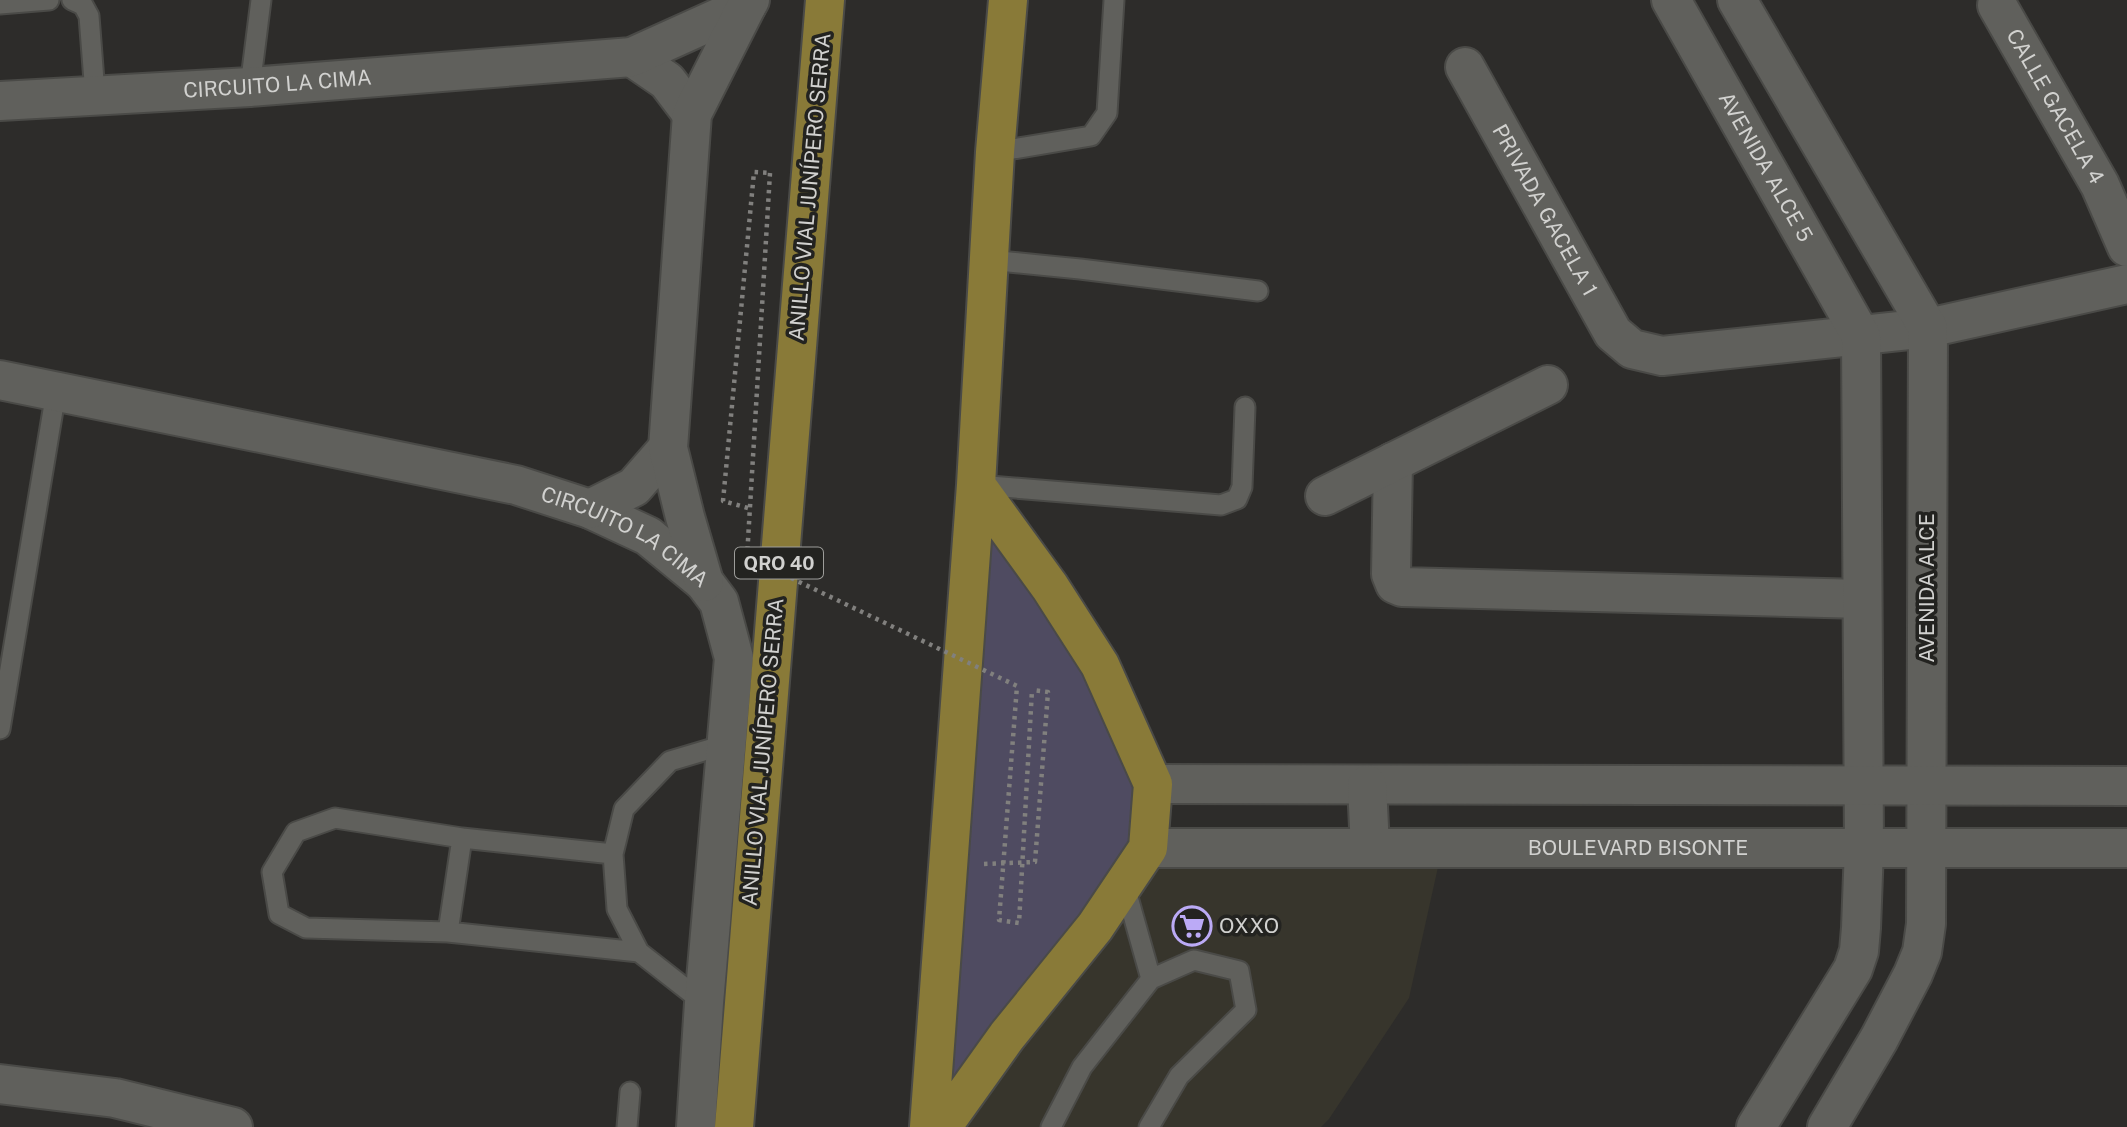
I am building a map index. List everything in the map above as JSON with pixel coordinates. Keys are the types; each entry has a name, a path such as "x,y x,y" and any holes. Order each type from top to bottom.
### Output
{"highway":[{"name":"ANILLO VIAL JUNÍPERO SERRA","path":"734,1127 825,0"},
{"path":"929,1127 976,485 995,152 1009,0"},
{"path":"942,1127 1007,1036 1095,927 1147,848 1153,784 1100,665 1050,587 976,485"}],"street":[{"name":"AVENIDA ALCE 5","path":"1671,0 1861,336"},
{"path":"1737,0 1928,328"},
{"name":"CIRCUITO LA CIMA","path":"0,102 95,94 250,87 632,57 748,3"},
{"path":"705,582 668,448 692,114 748,3"},
{"name":"CALLE GACELA 4","path":"1997,5 2100,185 2127,247"},
{"path":"632,57 667,81 692,114"},
{"name":"PRIVADA GACELA 1","path":"1465,67 1613,333 1632,349 1662,356 1861,336"},
{"path":"1756,1127 1853,968 1860,940 1864,848 1861,336 1928,328 2127,284"},
{"name":"AVENIDA ALCE","path":"1827,1127 1879,1039 1913,974 1922,952 1926,924 1928,328"},
{"name":"CIRCUITO LA CIMA","path":"0,380 516,485 590,509 648,536 705,582 719,602 734,658 696,1127"},
{"path":"1325,496 1548,385"},
{"path":"590,509 634,487 668,448"},
{"path":"1392,462 1391,573 1395,584 1402,587 1862,599"},
{"path":"1153,784 2127,786"},
{"path":"1367,785 1370,848"},
{"name":"BOULEVARD BISONTE","path":"1147,848 2127,848"},
{"path":"0,1084 115,1098 233,1127"}],"lane":[{"path":"0,4 50,0"},
{"path":"72,0 83,5 89,16 95,94"},
{"path":"250,87 261,0"},
{"path":"995,152 1091,136 1107,113 1114,0"},
{"path":"989,260 1080,268 1258,291"},
{"path":"0,729 56,392"},
{"path":"976,485 1222,505 1237,499 1242,487 1245,407"},
{"path":"704,1003 639,953 617,909 613,854 624,809 670,761 727,744"},
{"path":"613,854 462,838 335,818 296,832 272,872 279,914 306,928 448,932 639,953"},
{"path":"448,932 462,838"},
{"path":"1124,883 1151,979"},
{"path":"1051,1127 1082,1067 1151,979 1194,961 1239,971 1246,1010 1179,1076 1149,1127"},
{"path":"628,1127 630,1092"}],"path":[{"path":"782,518 723,501 754,172 770,173 747,557 1017,687 999,920 1018,923 1032,690 1048,692 1035,862 948,865"}],"shaded area":[{"path":"976,485 1153,784 1148,848 942,1127"},
{"path":"1148,848 1442,849 1409,998 1329,1119 1321,1127 942,1127"}],"place":[{"name":"OXXO","path":"1192,926"}]}
